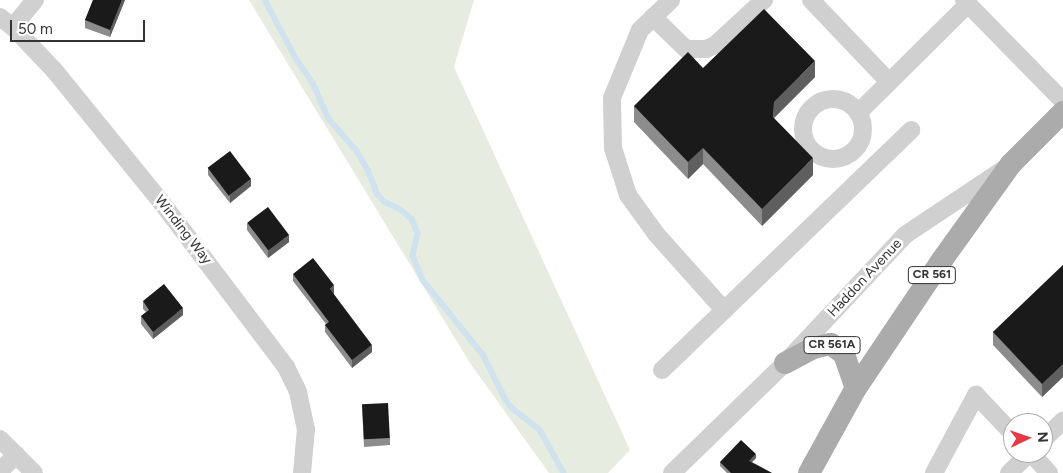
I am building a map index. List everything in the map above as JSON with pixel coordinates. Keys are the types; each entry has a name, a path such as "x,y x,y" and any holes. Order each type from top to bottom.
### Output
{"main road":[{"name":"CR 561","path":"809,473 856,388 942,260 1011,164 1063,112"},
{"name":"CR 561A","path":"785,363 813,348 831,344 844,354 856,388"}],"street":[{"path":"7,22 35,0"},
{"path":"671,0 640,30 612,98 613,148 628,195 657,236 724,310"},
{"path":"653,17 686,49 706,49 715,45 764,0"},
{"path":"812,0 889,82"},
{"path":"858,112 966,2 1063,101"},
{"name":"Winding Way","path":"7,22 54,70 162,203 286,366 298,392 306,429 302,473"},
{"path":"836,99 852,106 858,112 863,130 857,146 843,157 826,158 810,148 803,132 806,115 819,102 836,99"},
{"path":"662,370 911,130"},
{"path":"857,146 875,165"},
{"name":"Haddon Avenue","path":"672,473 785,363 905,235 1011,164"},
{"path":"934,473 976,395 1003,423"},
{"path":"1053,430 1063,421"},
{"path":"0,439 34,473"},
{"path":"0,471 16,455"},
{"path":"1009,473 1020,463"},
{"path":"1040,463 1049,473"}],"shaded area":[{"path":"249,0 474,0 454,67 630,450 608,473 549,473 470,363"}],"building":[{"path":"93,0 122,0 110,30 85,20"},
{"path":"764,9 815,61 774,102 773,117 813,158 762,209 703,148 688,162 634,106 688,52 703,68"},
{"path":"230,151 251,179 229,196 208,168"},
{"path":"268,207 289,235 268,251 247,223"},
{"path":"313,258 334,285 330,289 372,345 352,360 325,325 329,322 293,274"},
{"path":"1063,265 1063,364 1042,384 993,332"},
{"path":"164,284 183,308 153,332 141,316 149,310 143,301"},
{"path":"388,403 390,438 364,439 362,404"},
{"path":"741,440 756,454 749,461 772,473 731,473 720,462"}],"waterway":[{"path":"265,0 297,60 313,83 329,119 357,151 368,170 378,195 385,202 400,209 412,219 418,233 413,256 423,280 484,356 512,408 540,430 564,473"}]}
